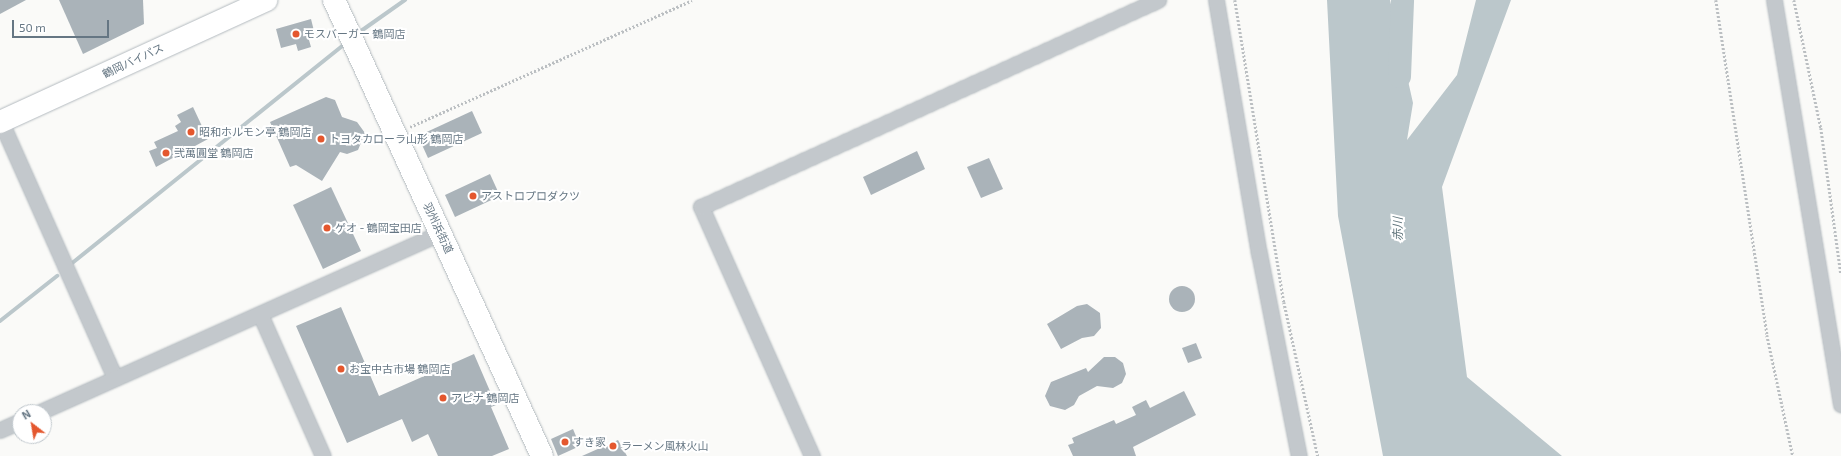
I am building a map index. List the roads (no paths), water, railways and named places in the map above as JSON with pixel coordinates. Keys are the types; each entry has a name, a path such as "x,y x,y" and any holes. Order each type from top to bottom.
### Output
{"main road":[{"name":"鶴岡バイパス","path":"0,122 266,0"},
{"name":"羽州浜街道","path":"334,0 542,456"}],"street":[{"path":"812,456 700,207 1158,0"},
{"path":"1216,0 1252,215 1299,456"},
{"path":"1774,0 1841,404"},
{"path":"0,122 115,378"},
{"path":"52,407 440,233"},
{"path":"260,314 323,456"},
{"path":"0,430 12,425"}],"water":[{"path":"1327,0 1390,0 1413,103 1407,140 1457,75 1476,0 1511,0 1442,187 1467,377 1562,456 1383,456 1338,216"}],"waterway":[{"path":"361,31 405,0"},
{"name":"赤川","path":"1399,76 1402,0"},
{"path":"71,264 342,46"},
{"path":"0,321 57,276"}],"place":[{"name":"モスバーガー 鶴岡店","path":"296,34"},
{"name":"昭和ホルモン亭 鶴岡店","path":"191,132"},
{"name":"トヨタカローラ山形 鶴岡店","path":"321,139"},
{"name":"弐萬圓堂 鶴岡店","path":"166,153"},
{"name":"アストロプロダクツ","path":"473,196"},
{"name":"ゲオ - 鶴岡宝田店","path":"327,228"},
{"name":"お宝中古市場 鶴岡店","path":"341,369"},
{"name":"アピナ 鶴岡店","path":"443,398"},
{"name":"すき家","path":"565,442"},
{"name":"ラーメン風林火山","path":"613,446"}]}
